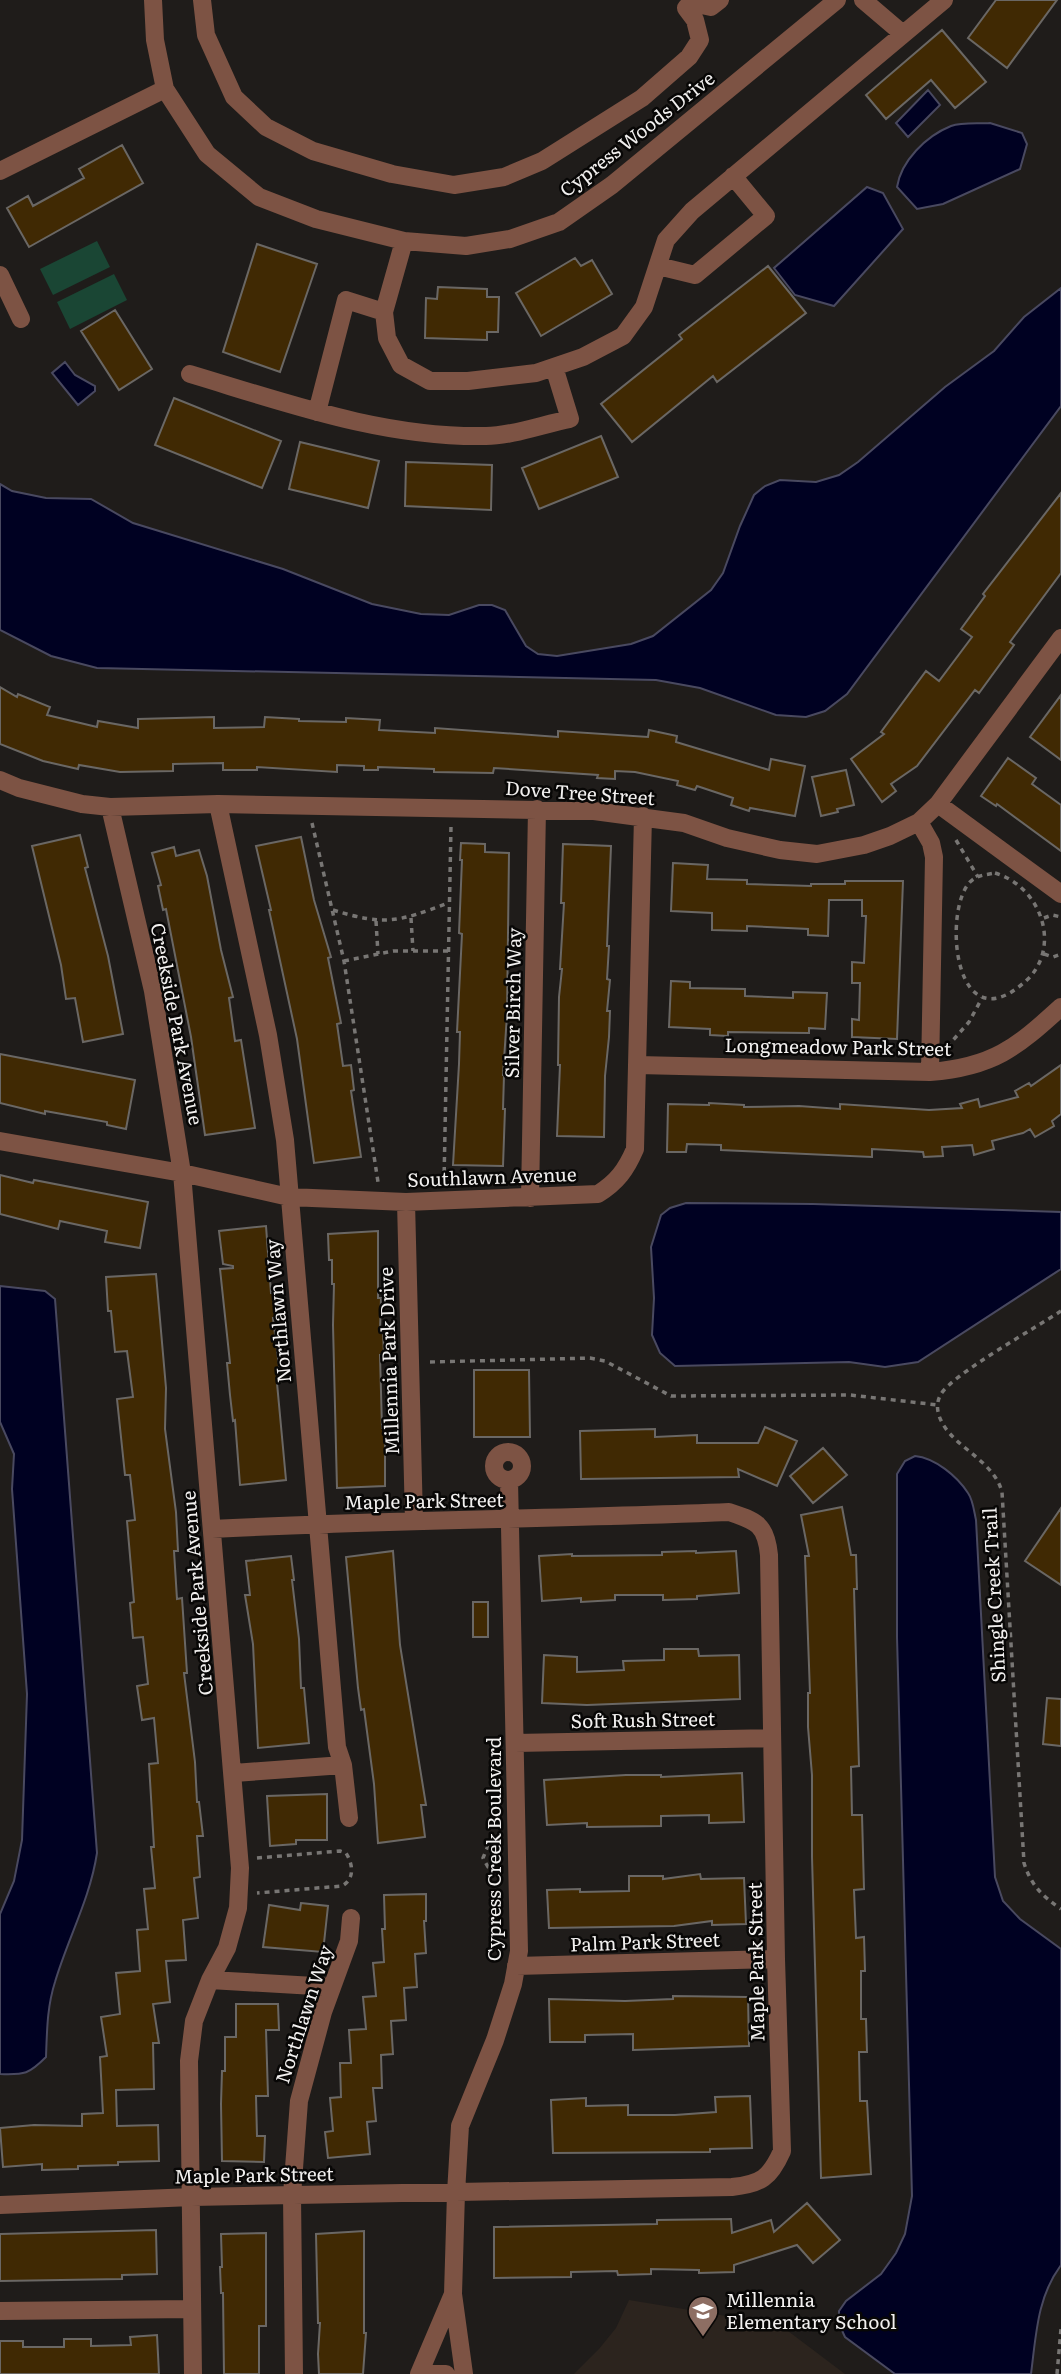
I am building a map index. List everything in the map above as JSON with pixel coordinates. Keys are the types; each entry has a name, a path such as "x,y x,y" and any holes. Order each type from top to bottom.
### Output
{"street":[{"name":"Cypress Woods Drive","path":"152,0 155,40 165,89 207,154 259,197 316,219 404,241 466,246 510,239 559,222 612,185 837,0"},
{"path":"202,0 206,35 234,97 266,127 313,151 392,174 454,185 504,177 542,161 642,98 694,52 700,40 688,3"},
{"path":"688,3 711,7 720,0"},
{"path":"863,0 903,34"},
{"path":"404,241 384,312 387,338 401,365 430,381 468,381 537,373 583,357 624,336 644,307 666,240 692,211 944,0"},
{"path":"0,172 165,89"},
{"path":"657,266 695,275 766,216 733,176"},
{"path":"0,275 21,318"},
{"path":"317,412 346,300 384,312"},
{"path":"190,374 352,422 415,433 489,436 570,419 554,367"},
{"name":"Dove Tree Street","path":"0,780 57,798 110,807 218,804 537,809 643,816 684,823 727,838 780,850 817,854 864,845 919,822 938,804 1061,638"},
{"name":"Northlawn Way","path":"218,804 268,1035 285,1140 337,1747 343,1765 348,1818"},
{"path":"938,804 1061,894"},
{"name":"Creekside Park Avenue","path":"110,807 153,991 182,1173 240,1868 238,1908 227,1948 210,1980 194,2021 189,2061 192,2374"},
{"name":"Silver Birch Way","path":"530,1198 537,809"},
{"name":"Southlawn Avenue","path":"0,1141 182,1173 289,1197 406,1202 598,1194 614,1184 626,1170 635,1149 643,816"},
{"path":"919,822 931,843 934,857 930,1072"},
{"name":"Longmeadow Park Street","path":"638,1065 930,1072 961,1069 990,1060 1025,1040 1061,1007"},
{"name":"Millennia Park Drive","path":"406,1202 414,1520"},
{"name":"Cypress Creek Boulevard","path":"464,2374 453,2294 460,2126 495,2040 519,1951 509,1480"},
{"name":"Maple Park Street","path":"0,2205 192,2197 754,2185 774,2169 782,2151 769,1555 767,1537 752,1520 729,1512 510,1520 414,1520 212,1529"},
{"name":"Soft Rush Street","path":"515,1743 772,1738"},
{"path":"234,1773 343,1765"},
{"name":"Northlawn Way","path":"294,2374 292,2195 299,2101 312,2048 349,1941 351,1918"},
{"name":"Palm Park Street","path":"516,1966 776,1959"},
{"path":"210,1980 332,1987"},
{"name":"Cypress Creek Boulevard","path":"419,2374 453,2294"},
{"path":"0,2311 192,2309"},
{"path":"427,2374 446,2374"}],"path":[{"path":"312,823 344,961 378,1182"},
{"path":"444,1182 451,826"},
{"path":"950,833 978,877"},
{"path":"995,873 1005,876 1032,898 1044,918 1047,931 1044,954 1038,970 1005,997 982,998 970,989 964,979 957,942 961,895 970,882 995,873"},
{"path":"332,910 376,921 411,918 449,903"},
{"path":"1044,918 1052,915 1061,917"},
{"path":"411,918 412,951"},
{"path":"376,921 378,954"},
{"path":"344,961 378,954 448,951"},
{"path":"1044,954 1053,957 1061,954"},
{"path":"943,1049 950,1045 969,1022 982,998"},
{"path":"430,1362 590,1358 605,1362 671,1396 850,1395 938,1405 942,1393 971,1369 1061,1311"},
{"name":"Shingle Creek Trail","path":"938,1405 944,1427 992,1472 999,1481 1002,1492 1024,1863 1028,1878 1036,1889 1061,1909"},
{"path":"498,1841 488,1846 482,1858 488,1867 499,1872"},
{"path":"257,1858 340,1851 346,1853 352,1868 351,1877 342,1886 257,1893"},
{"path":"1057,2374 1061,2329"}],"shaded area":[{"name":"Millennia Elementary School","path":"629,2300 780,2325 845,2374 574,2374 616,2328"}],"green space":[{"path":"97,241 110,267 53,295 40,269"},
{"path":"114,274 127,300 70,329 57,302"}],"water":[{"path":"928,90 940,105 908,137 896,123"},
{"path":"990,123 1022,133 1027,144 1020,169 943,204 917,209 897,187 899,177 909,159 933,136 955,125"},
{"path":"867,187 883,193 903,229 834,306 795,295 774,268"},
{"path":"1061,288 1061,406 847,694 825,711 806,717 776,715 700,688 656,680 97,668 51,656 0,630 0,484 12,491 46,498 91,499 133,523 283,569 372,604 421,614 449,615 479,605 492,605 505,610 526,646 538,654 557,656 631,644 653,636 711,590 723,573 754,495 765,486 780,480 816,482 839,475 858,462 945,387 994,351 1024,317"},
{"path":"65,362 75,375 95,386 95,391 78,405 52,373"},
{"path":"686,1203 1061,1212 1061,1269 918,1362 885,1367 849,1362 675,1366 660,1353 652,1335 654,1298 651,1247 661,1215 670,1208"},
{"path":"0,1286 45,1291 55,1299 97,1853 84,1902 52,1991 46,2057 31,2070 15,2074 0,2074 0,1914 14,1881 22,1840 27,1694 12,1489 14,1454 0,1422"},
{"path":"915,1456 938,1464 958,1480 970,1496 976,1520 995,1877 1003,1901 1020,1919 1061,1949 1061,2265 1042,2304 1031,2374 895,2374 845,2337 839,2324 839,2311 846,2301 881,2274 896,2253 905,2234 912,2196 897,1637 897,1474 905,1461"}],"building":[{"path":"996,0 1057,0 1007,68 968,38"},
{"path":"942,30 986,82 955,108 931,80 886,119 866,95"},
{"path":"122,145 143,183 29,247 7,208 28,196 33,206 84,178 79,169"},
{"path":"257,244 317,264 280,372 223,352"},
{"path":"575,258 581,266 592,260 612,294 541,336 516,293"},
{"path":"768,266 806,313 717,382 713,376 632,442 601,404 682,339 679,335"},
{"path":"438,287 487,289 487,297 499,297 498,332 487,332 487,340 425,338 426,298 437,299"},
{"path":"115,310 152,369 119,390 81,331"},
{"path":"174,398 281,441 262,488 155,445"},
{"path":"601,436 618,477 539,509 522,468"},
{"path":"300,442 379,461 368,508 289,489"},
{"path":"406,462 492,465 491,510 405,506"},
{"path":"1061,493 1061,573 1010,642 1014,645 979,693 975,690 917,766 891,784 896,791 882,802 851,759 884,734 881,732 926,671 939,681 972,637 961,629 985,596 983,594"},
{"path":"0,687 17,697 18,694 50,707 47,715 97,727 98,721 138,728 138,719 214,717 214,728 264,727 265,717 299,721 346,722 346,718 380,720 379,730 435,733 435,728 558,737 558,731 648,737 649,730 677,736 676,742 769,770 771,759 805,766 795,816 750,808 749,811 731,805 733,798 697,786 695,790 677,785 678,781 635,772 615,771 615,779 597,778 598,775 494,768 493,773 434,772 434,769 378,767 378,770 364,770 364,766 337,765 337,772 257,767 257,770 223,770 223,763 173,764 173,771 120,772 79,765 78,769 43,761 0,744"},
{"path":"1061,695 1061,760 1030,737"},
{"path":"1008,758 1036,778 1032,784 1061,805 1061,851 997,804 996,806 981,796"},
{"path":"846,770 854,805 821,816 812,777"},
{"path":"80,835 123,1034 83,1042 75,998 66,999 61,965 32,846"},
{"path":"301,837 314,900 331,957 328,958 341,1023 337,1024 343,1066 351,1065 354,1090 351,1091 361,1157 314,1163 297,1039 256,846"},
{"path":"461,843 485,844 485,852 509,853 503,1166 453,1165 460,1032 457,1032 462,934 459,933"},
{"path":"563,844 611,846 607,946 607,979 610,980 607,1011 610,1011 604,1137 557,1136 559,997 564,903 561,903"},
{"path":"174,847 176,856 199,850 207,876 233,997 229,998 235,1041 241,1040 255,1128 205,1135 191,1037 166,909 163,910 158,886 161,885 152,853"},
{"path":"673,863 708,865 707,879 747,880 747,884 811,886 845,884 845,881 903,881 897,1039 852,1037 852,1019 859,1020 860,983 852,983 852,962 864,963 866,916 862,916 862,900 829,900 828,936 808,935 808,929 747,926 747,931 712,930 712,913 671,911"},
{"path":"671,981 690,982 690,988 745,989 745,996 793,998 793,992 827,993 825,1029 809,1028 809,1033 728,1032 728,1036 710,1035 710,1029 669,1027"},
{"path":"0,1054 135,1080 126,1129 107,1125 107,1122 45,1111 45,1114 0,1103"},
{"path":"1061,1065 1061,1114 1052,1121 1054,1126 1035,1137 1030,1129 992,1141 994,1149 974,1155 972,1145 942,1147 943,1156 924,1157 923,1152 872,1149 872,1157 721,1150 721,1145 687,1144 686,1152 667,1152 668,1104 709,1103 744,1107 799,1106 840,1109 840,1104 929,1110 962,1108 960,1104 978,1099 980,1107 1018,1097 1015,1091 1029,1083 1031,1086"},
{"path":"0,1175 148,1202 140,1248 105,1242 107,1231 60,1221 58,1229 0,1214"},
{"path":"266,1226 271,1293 276,1318 273,1318 281,1382 277,1383 286,1480 240,1485 220,1269 233,1266 223,1264 219,1231"},
{"path":"378,1231 378,1298 381,1298 380,1330 383,1329 384,1355 380,1355 382,1428 385,1428 385,1486 337,1488 334,1284 332,1260 329,1260 328,1234"},
{"path":"156,1274 166,1388 165,1429 176,1512 178,1551 174,1551 177,1599 182,1598 187,1673 184,1673 203,1836 197,1836 200,1877 194,1878 198,1918 183,1920 186,1960 166,1961 170,2002 153,2004 159,2043 153,2043 154,2089 116,2090 117,2126 158,2125 159,2161 118,2162 118,2165 78,2166 78,2169 42,2170 42,2164 3,2167 0,2128 34,2125 82,2126 82,2114 103,2113 100,2057 107,2056 101,2017 120,2014 116,1973 140,1971 137,1930 148,1929 144,1889 155,1888 149,1764 158,1763 154,1718 142,1720 137,1686 148,1684 143,1637 133,1638 130,1603 134,1602 127,1521 135,1520 130,1475 125,1475 117,1399 133,1397 127,1351 115,1352 106,1277"},
{"path":"474,1370 529,1370 530,1437 474,1437"},
{"path":"765,1427 797,1441 777,1486 738,1469 739,1477 581,1479 580,1431 655,1429 655,1437 697,1435 697,1443 758,1443"},
{"path":"823,1448 847,1475 813,1503 790,1476"},
{"path":"842,1507 851,1555 856,1555 857,1589 854,1589 859,1766 851,1767 852,1815 862,1815 864,1889 854,1890 856,1938 864,1937 865,1971 861,1971 861,2019 866,2019 867,2052 859,2052 860,2101 867,2101 871,2174 821,2178 812,1775 808,1727 810,1693 805,1556 809,1556 801,1515"},
{"path":"1061,1508 1061,1585 1025,1561"},
{"path":"393,1551 400,1645 426,1805 421,1805 425,1837 378,1843 374,1784 364,1709 361,1710 358,1688 346,1557"},
{"path":"736,1551 739,1593 697,1596 697,1599 663,1600 663,1595 615,1595 615,1600 581,1602 581,1598 542,1601 539,1556 662,1555 662,1552"},
{"path":"291,1556 301,1688 304,1688 309,1743 258,1748 253,1644 245,1595 250,1595 246,1561"},
{"path":"473,1602 488,1602 488,1637 473,1637"},
{"path":"664,1649 698,1649 699,1656 739,1655 740,1699 587,1705 542,1703 544,1655 577,1657 577,1672 624,1670 623,1661 664,1660"},
{"path":"1047,1698 1061,1699 1061,1746 1043,1744"},
{"path":"742,1773 744,1822 709,1823 709,1815 661,1816 661,1826 587,1827 587,1823 547,1825 544,1780"},
{"path":"327,1794 327,1840 296,1840 296,1844 270,1846 267,1796"},
{"path":"700,1874 701,1879 744,1878 746,1924 712,1925 712,1921 674,1926 549,1928 547,1890 629,1891 629,1876 663,1876 663,1879"},
{"path":"426,1894 426,1953 415,1954 417,1987 404,1988 406,2020 391,2021 393,2054 381,2055 382,2088 373,2088 376,2121 367,2122 370,2154 328,2158 325,2132 333,2131 330,2098 341,2097 340,2063 351,2063 349,2030 366,2029 363,1997 376,1996 373,1963 384,1962 384,1895"},
{"path":"301,1903 328,1906 323,1952 263,1947 269,1905 300,1910"},
{"path":"673,1996 748,1997 749,2046 633,2050 633,2034 585,2035 585,2042 550,2042 549,1999 625,2001 673,1999"},
{"path":"236,2004 278,2004 279,2030 266,2030 268,2096 256,2096 257,2136 265,2136 264,2162 222,2161 221,2104 225,2037 236,2037"},
{"path":"750,2096 752,2148 710,2149 710,2152 553,2153 551,2100 586,2098 586,2106 628,2105 628,2115 675,2115 716,2112 715,2097"},
{"path":"807,2203 840,2240 813,2263 797,2245 734,2265 734,2272 699,2273 699,2270 651,2269 651,2274 618,2275 617,2271 571,2272 571,2277 494,2278 494,2227 657,2224 657,2220 731,2219 732,2233 771,2220 774,2232"},
{"path":"156,2230 157,2274 122,2275 122,2279 0,2281 0,2234"},
{"path":"364,2231 366,2333 363,2374 319,2374 316,2234"},
{"path":"266,2233 266,2326 259,2326 259,2374 224,2374 221,2234"},
{"path":"157,2335 159,2374 0,2374 0,2341 23,2341 23,2347 64,2347 64,2339 91,2339 91,2346 131,2345 130,2337"}],"place":[{"name":"Millennia Elementary School","path":"703,2338"}]}
